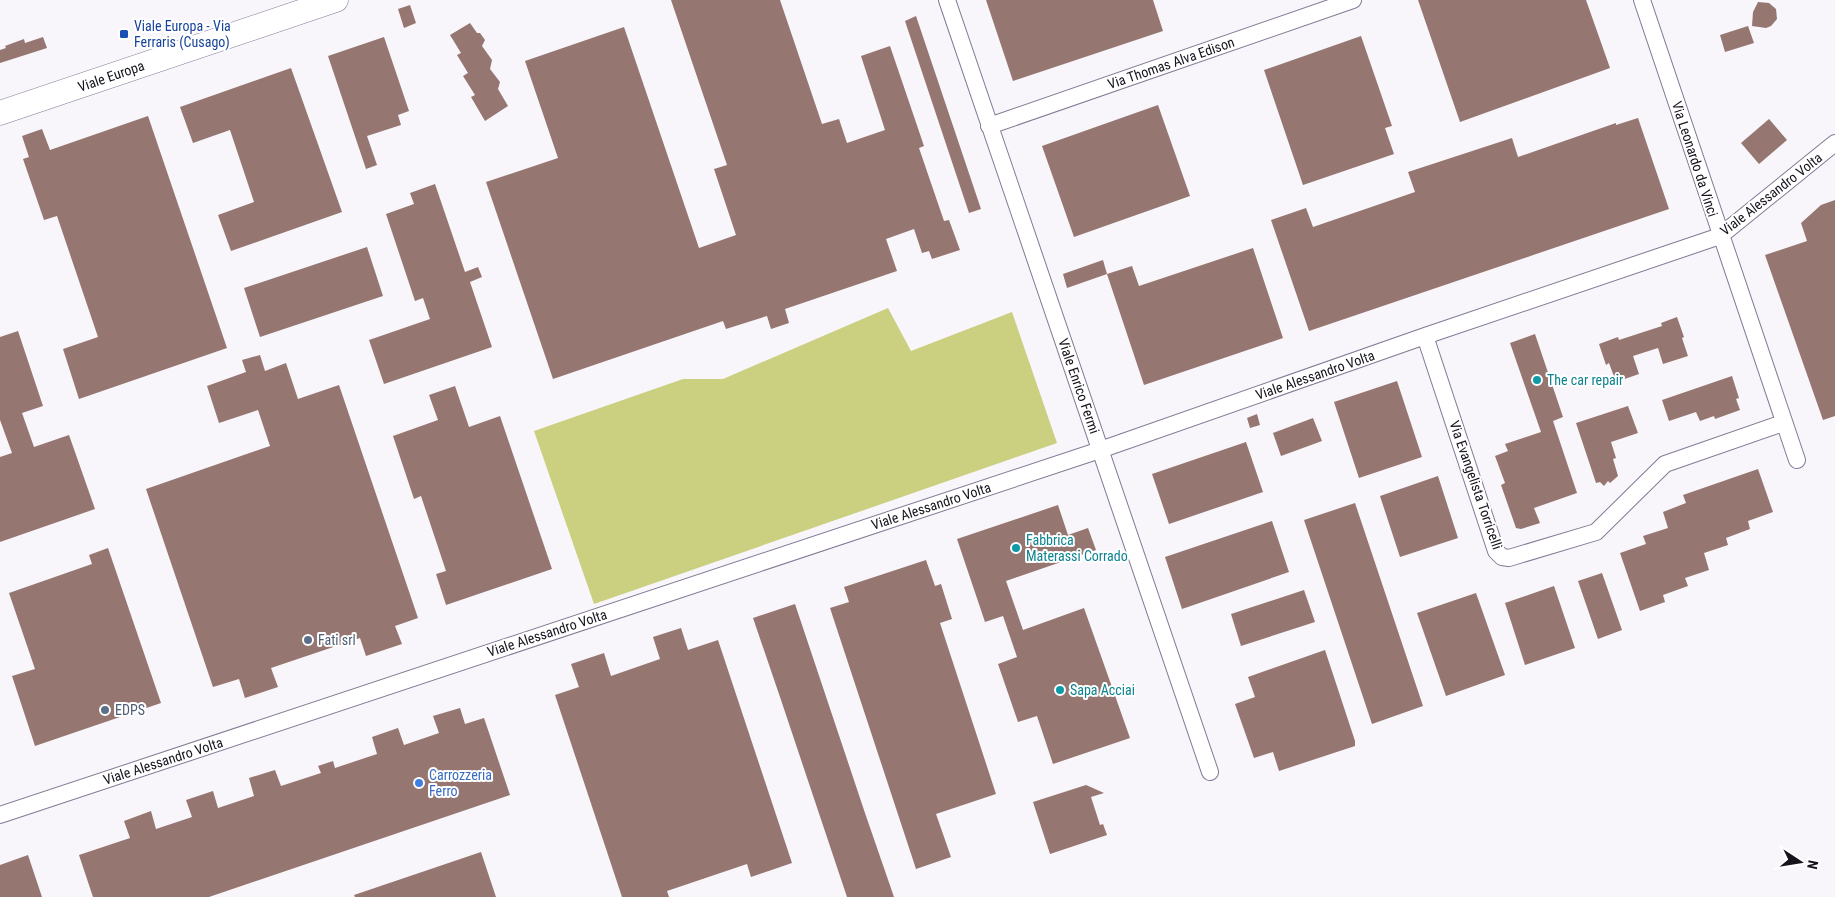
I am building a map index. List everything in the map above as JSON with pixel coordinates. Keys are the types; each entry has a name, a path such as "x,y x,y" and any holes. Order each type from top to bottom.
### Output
{"main road":[{"name":"Viale Europa","path":"0,97 287,0"},
{"name":"Viale Europa","path":"0,113 336,0"}],"street":[{"name":"Viale Enrico Fermi","path":"947,0 1210,772"},
{"name":"Via Thomas Alva Edison","path":"989,126 1353,0"},
{"name":"Via Leonardo da Vinci","path":"1642,0 1797,460"},
{"name":"Viale Alessandro Volta","path":"0,815 1100,450 1425,336 1720,236 1835,143"},
{"name":"Via Evangelista Torricelli","path":"1425,336 1496,550 1502,557 1509,558 1596,532 1665,464 1783,423"}],"green space":[{"path":"888,308 911,351 1012,312 1057,443 594,604 534,431 683,379 723,379"}],"building":[{"path":"671,0 780,0 822,124 839,119 847,143 885,130 861,56 890,46 924,146 919,148 944,221 949,220 960,250 932,259 929,251 922,253 914,229 886,239 897,271 785,309 789,323 771,329 767,316 726,329 723,321 553,379 486,182 558,158 525,61 624,27 699,248 736,235 714,169 727,165"},
{"path":"986,0 1153,0 1163,31 1013,81"},
{"path":"1418,0 1586,0 1610,68 1460,122"},
{"path":"1758,2 1769,3 1776,9 1777,19 1771,26 1766,28 1752,26 1753,12"},
{"path":"410,5 416,23 404,28 398,9"},
{"path":"916,16 981,209 969,213 905,21"},
{"path":"470,23 485,40 482,46 492,60 490,69 500,82 498,89 508,106 485,121 471,97 475,95 463,76 468,73 457,55 461,53 450,35"},
{"path":"1748,26 1754,43 1725,52 1720,35"},
{"path":"1361,36 1392,126 1385,128 1394,154 1303,185 1264,70"},
{"path":"43,37 47,48 0,63 0,50 6,48 5,46 24,39 25,43"},
{"path":"384,37 409,111 398,115 401,125 367,136 377,165 366,169 328,56"},
{"path":"291,68 342,212 231,251 218,215 254,202 230,130 193,143 180,107"},
{"path":"1158,105 1190,196 1074,237 1042,146"},
{"path":"148,116 227,348 79,399 63,349 98,337 57,216 44,220 23,159 29,157 22,136 42,129 50,150"},
{"path":"1638,118 1669,209 1309,331 1271,220 1306,208 1313,227 1415,192 1408,172 1512,138 1518,157 1616,123 1616,125"},
{"path":"1769,119 1787,140 1759,164 1741,143"},
{"path":"435,184 465,272 478,267 482,277 470,282 492,347 384,384 369,340 430,319 423,298 415,301 386,214 414,204 410,193"},
{"path":"1835,200 1835,416 1823,420 1765,255 1807,241 1801,223 1821,205"},
{"path":"367,247 383,296 260,337 244,288"},
{"path":"1253,248 1283,338 1144,385 1107,274 1132,266 1139,286"},
{"path":"1103,260 1107,274 1067,288 1063,274"},
{"path":"1677,317 1688,356 1663,364 1658,348 1633,356 1639,374 1616,382 1609,363 1606,365 1599,344 1618,337 1619,340 1662,326 1661,323"},
{"path":"18,331 43,406 22,413 34,447 69,435 95,509 0,542 0,457 12,453 0,420 0,337"},
{"path":"1535,334 1563,417 1553,421 1577,493 1534,508 1540,523 1521,529 1516,528 1501,485 1505,483 1495,456 1508,451 1505,444 1541,432 1510,343"},
{"path":"260,355 265,371 286,363 298,399 339,385 418,618 395,626 402,644 366,656 360,638 271,668 278,687 245,698 239,679 213,687 146,489 270,446 258,410 219,423 207,386 246,372 242,360"},
{"path":"1732,376 1739,398 1736,399 1740,410 1715,419 1714,416 1700,421 1696,412 1669,421 1662,400"},
{"path":"1397,381 1422,457 1359,478 1334,402"},
{"path":"455,386 469,427 500,416 552,569 446,605 436,574 446,571 421,496 414,499 393,436 438,420 429,395"},
{"path":"1628,406 1638,433 1611,442 1616,458 1613,459 1618,476 1610,483 1608,481 1604,486 1600,482 1596,483 1576,423"},
{"path":"1257,414 1260,425 1250,428 1247,418"},
{"path":"1313,418 1322,441 1281,456 1273,433"},
{"path":"1246,442 1263,492 1169,524 1152,474"},
{"path":"1758,469 1773,512 1748,521 1750,529 1726,538 1728,545 1704,553 1709,570 1685,578 1688,586 1663,595 1665,602 1640,611 1620,553 1646,544 1643,536 1668,528 1663,512 1686,503 1683,495"},
{"path":"1438,476 1458,538 1400,557 1380,496"},
{"path":"1355,503 1423,706 1372,724 1304,520"},
{"name":"Sapa Acciai","path":"1058,505 1068,535 1088,528 1096,550 1006,581 1023,630 1084,608 1130,738 1053,764 1037,716 1018,722 998,664 1017,657 1003,616 985,622 957,539"},
{"path":"1272,521 1289,572 1182,609 1165,557"},
{"path":"108,548 161,703 35,746 12,676 35,669 9,593 92,564 89,555"},
{"path":"926,560 935,586 941,584 952,619 940,623 996,794 936,814 951,857 916,869 830,608 849,602 844,587"},
{"path":"1602,573 1622,630 1598,639 1578,581"},
{"path":"1554,586 1575,648 1525,665 1505,603"},
{"path":"1304,590 1315,622 1241,646 1231,614"},
{"path":"1476,593 1505,675 1446,696 1417,613"},
{"path":"795,604 894,897 847,897 753,618"},
{"path":"681,628 688,650 718,640 792,863 751,877 747,864 667,891 669,897 622,897 555,695 579,687 571,664 604,653 611,676 660,659 653,637"},
{"path":"1325,650 1355,746 1279,771 1273,752 1254,758 1235,704 1255,697 1248,677"},
{"path":"460,708 465,724 484,718 510,795 209,897 93,897 79,855 130,838 124,821 151,811 156,829 192,817 186,800 213,791 218,808 254,796 249,778 275,770 281,786 321,773 318,766 333,761 335,768 377,754 372,737 398,728 404,745 439,733 433,716"},
{"path":"1086,785 1104,793 1091,797 1100,825 1103,824 1107,835 1050,854 1033,802"},
{"path":"481,852 496,897 355,897 354,895"},
{"path":"28,855 42,897 0,897 0,865"}],"place":[{"name":"Viale Europa - Via Ferraris (Cusago)","path":"124,34"},
{"name":"The car repair","path":"1537,380"},
{"name":"Fabbrica Materassi Corrado","path":"1016,548"},
{"name":"Fati srl","path":"308,640"},
{"name":"Sapa Acciai","path":"1060,690"},
{"name":"EDPS","path":"105,710"},
{"name":"Carrozzeria Ferro","path":"419,783"}]}
